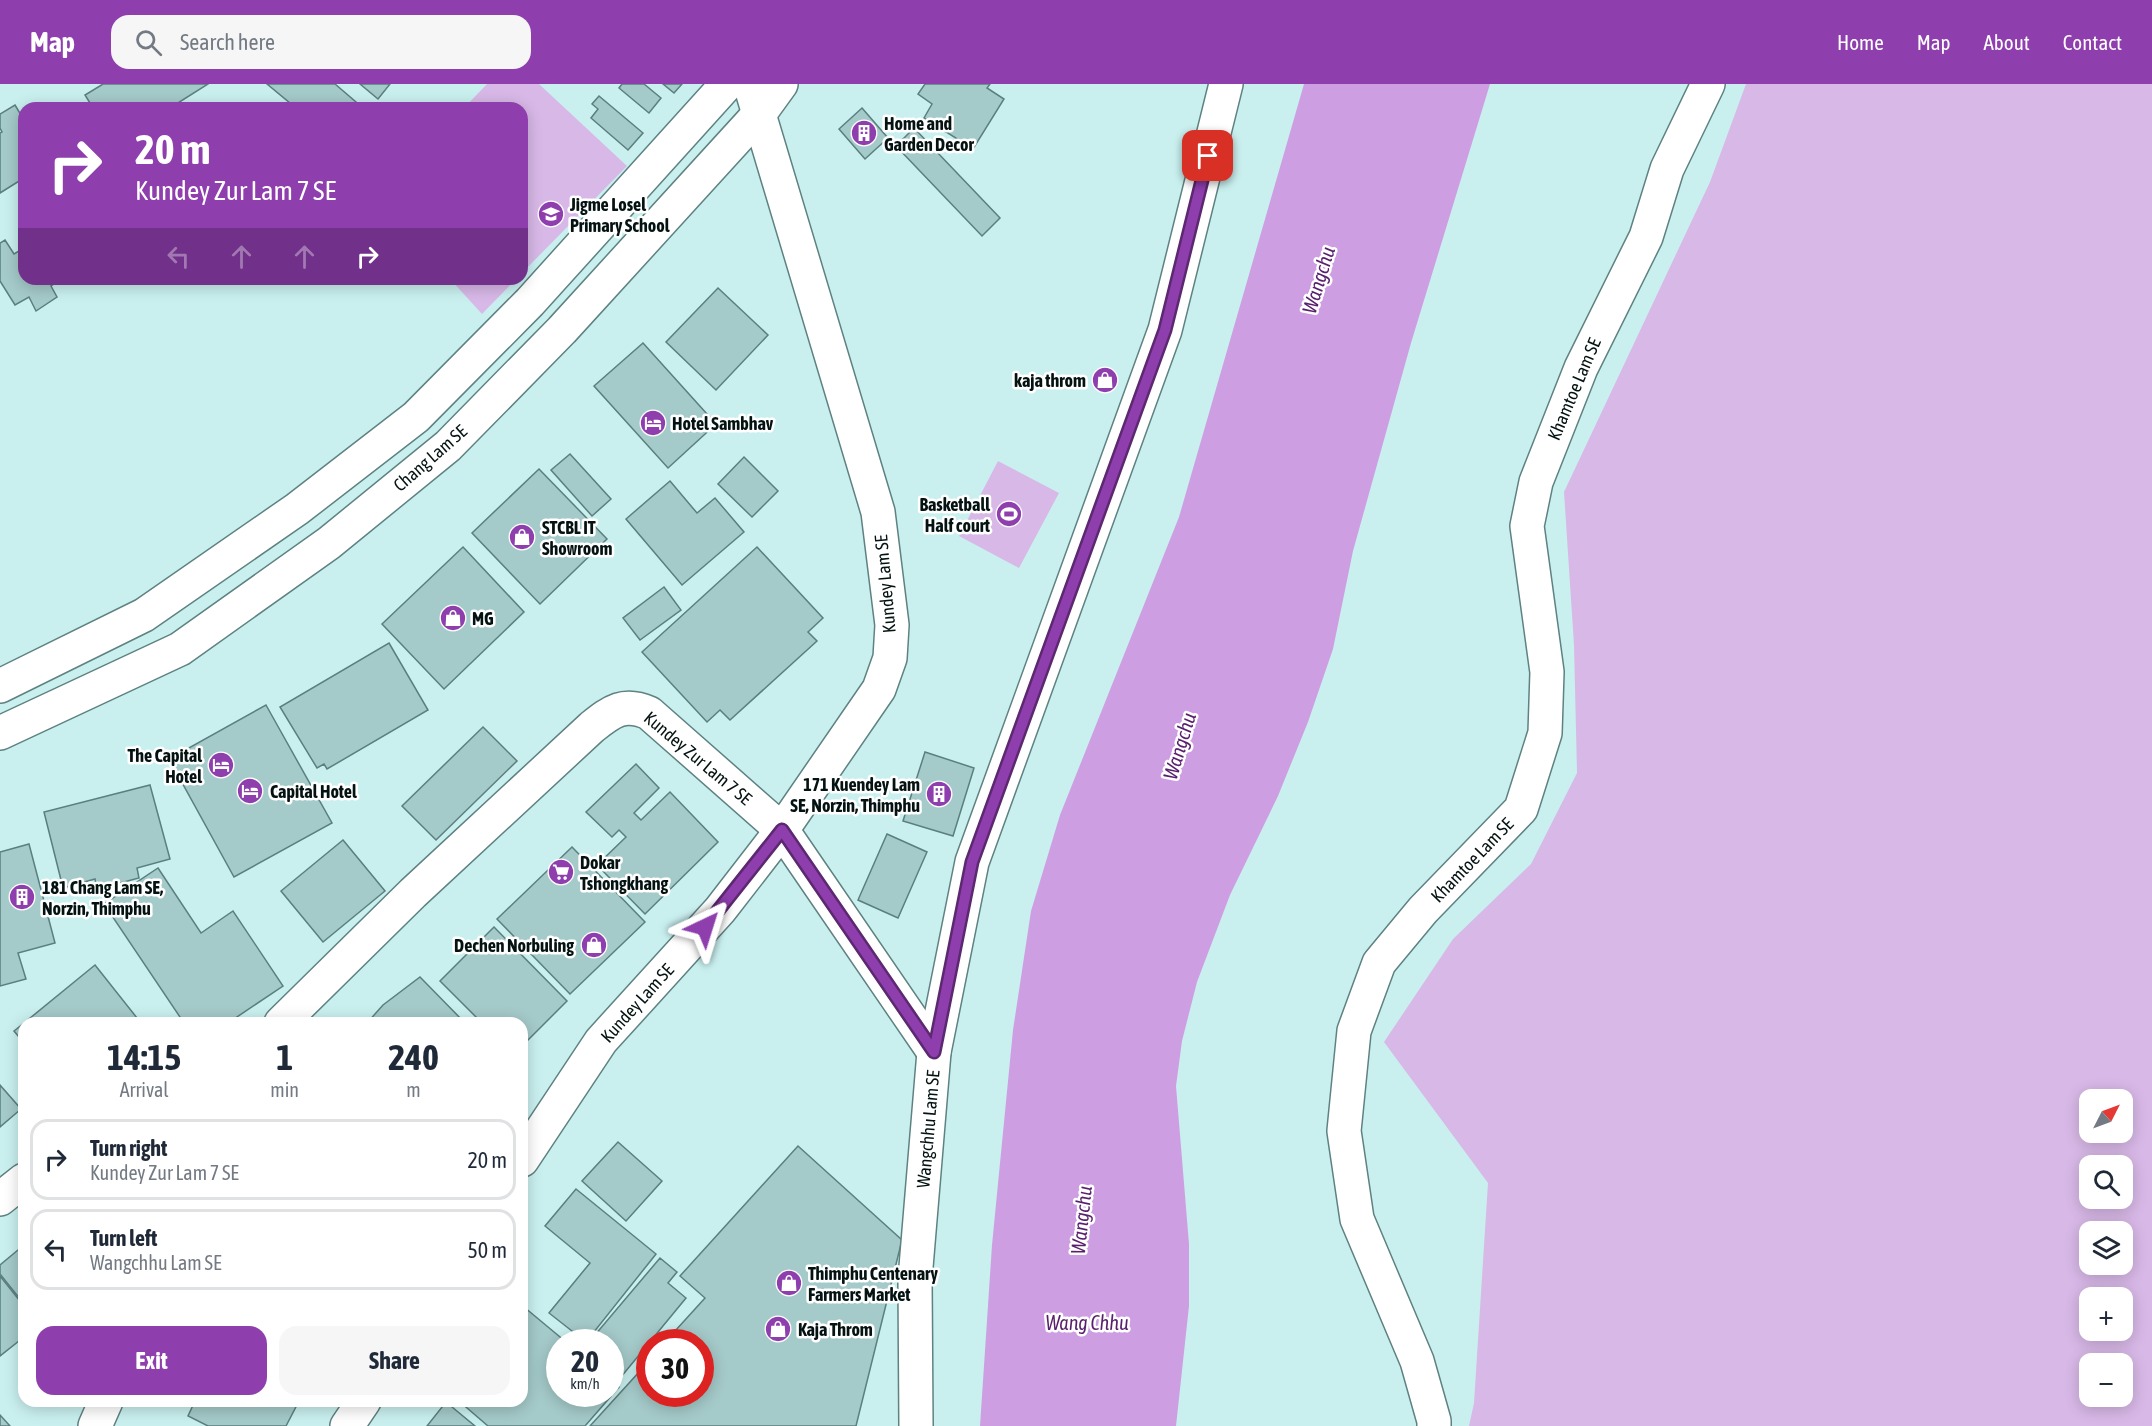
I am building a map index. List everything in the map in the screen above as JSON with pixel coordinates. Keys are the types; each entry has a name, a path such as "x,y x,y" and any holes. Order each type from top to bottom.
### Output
{"street":[{"path":"0,686 144,615 297,509 416,417 530,302 728,84"},
{"name":"Chang Lam SE","path":"0,733 180,649 329,543 448,446 562,330 755,99 781,84"},
{"name":"Wangchhu Lam SE","path":"916,1426 915,1279 934,1052 972,862 1165,330 1226,84"},
{"name":"Khamtoe Lam SE","path":"1434,1426 1417,1361 1357,1219 1344,1131 1354,1031 1379,963 1423,910 1521,809 1545,732 1547,672 1527,526 1536,482 1581,368 1646,237 1667,169 1708,84"},
{"name":"Kundey Lam SE","path":"528,1151 601,1041 720,910 782,830 879,690 890,658 892,625 878,512 755,99"},
{"name":"Kundey Zur Lam 7 SE","path":"287,1017 413,893 592,727 610,713 636,708 649,713 782,830 934,1052"},
{"path":"0,1199 18,1185"},
{"path":"95,1426 103,1407"},
{"path":"347,1426 360,1407"}],"shaded area":[{"path":"487,84 539,84 627,166 528,267 528,102 470,102"},
{"path":"1746,84 2152,84 2152,1426 1469,1426 1474,1403 1488,1183 1384,1042 1453,939 1531,864 1577,773 1574,645 1564,492 1710,182"},
{"path":"455,285 510,285 482,314"},
{"name":"Basketball Half court","path":"998,461 1059,493 1019,568 959,536"}],"water":[{"name":"Wang Chhu","path":"1304,84 1490,84 1411,343 1353,551 1333,649 1308,722 1278,796 1230,895 1197,982 1182,1041 1176,1086 1189,1244 1189,1306 1176,1426 980,1426 992,1245 1013,1030 1031,911 1060,815 1179,517"}],"building":[{"path":"103,84 208,84 180,102 89,102 85,95"},
{"path":"267,84 335,84 356,102 289,102"},
{"path":"360,84 390,84 378,99"},
{"path":"622,84 644,84 661,98 649,113 619,88"},
{"path":"663,84 682,84 674,93"},
{"path":"925,84 990,84 987,88 1004,99 973,149 924,118 932,104 918,94"},
{"path":"599,96 643,133 628,150 591,118 598,109 592,104"},
{"path":"15,105 18,110 18,182 0,193 0,133 2,132 0,114"},
{"name":"Home and Garden Decor","path":"862,108 888,138 865,159 839,129"},
{"path":"914,128 1000,218 982,236 896,146"},
{"path":"5,240 14,254 18,252 18,285 52,285 57,297 36,311 29,297 15,305 0,281 0,243"},
{"path":"718,288 768,335 716,390 666,342"},
{"path":"643,343 716,424 668,468 594,386"},
{"path":"570,454 611,499 592,516 551,470"},
{"path":"744,457 778,491 752,517 718,484"},
{"path":"539,469 607,539 540,604 472,533"},
{"path":"670,481 697,513 715,498 744,532 682,585 626,519"},
{"name":"MG","path":"463,547 524,612 444,689 382,624"},
{"path":"757,547 823,618 808,632 817,641 730,720 720,710 707,722 642,652"},
{"path":"664,587 681,610 640,640 623,618"},
{"path":"389,643 428,710 327,769 324,764 317,768 280,707"},
{"name":"Capital Hotel","path":"266,705 332,823 234,877 169,759"},
{"path":"483,727 517,761 436,840 402,806"},
{"name":"171 Kuendey Lam SE, Norzin, Thimphu","path":"925,752 974,768 953,836 903,821"},
{"path":"636,764 659,788 634,813 641,820 670,792 718,842 645,914 597,865 626,837 619,830 612,837 586,812"},
{"path":"150,785 170,859 137,868 139,878 97,889 95,879 63,888 44,812"},
{"path":"887,834 927,852 898,918 858,900"},
{"path":"343,840 385,891 323,942 281,891"},
{"name":"181 Chang Lam SE, Norzin, Thimphu","path":"29,844 55,943 18,953 26,979 0,986 0,852"},
{"path":"572,847 645,922 570,994 497,919"},
{"path":"158,868 201,933 233,911 283,986 237,1017 180,1017 104,904"},
{"path":"494,927 567,1001 528,1040 528,1017 476,1017 440,981"},
{"path":"95,965 136,1017 31,1017"},
{"path":"420,977 459,1017 372,1017 383,1005"},
{"path":"0,1085 18,1106 18,1112 0,1127"},
{"path":"618,1142 662,1181 626,1221 582,1181"},
{"name":"Thimphu Centenary Farmers Market","path":"798,1146 902,1240 856,1426 590,1426 607,1407 624,1407 624,1389 636,1375 636,1407 714,1407 714,1329 677,1329 705,1298 680,1276"},
{"path":"576,1189 656,1254 596,1329 569,1329 549,1313 590,1263 545,1226"},
{"path":"18,1250 18,1296 0,1274 0,1265"},
{"path":"660,1258 677,1272 668,1283 686,1298 660,1329 636,1329 636,1359 624,1373 624,1329 600,1329"},
{"path":"0,1276 18,1298 18,1342 0,1356"},
{"path":"528,1310 550,1329 546,1329 546,1407 602,1407 585,1426 488,1426 466,1407 528,1407"},
{"path":"192,1407 296,1407 286,1426 208,1426 188,1416"},
{"path":"442,1407 452,1407 475,1426 427,1426"},
{"path":"0,1415 10,1426 0,1426"}],"place":[{"name":"Home and Garden Decor","path":"864,133"},
{"name":"Jigme Losel Primary School","path":"551,214"},
{"name":"kaja throm","path":"1105,380"},
{"name":"Hotel Sambhav","path":"653,423"},
{"name":"Basketball Half court","path":"1009,514"},
{"name":"STCBL IT Showroom","path":"522,537"},
{"name":"MG","path":"453,618"},
{"name":"The Capital Hotel","path":"221,765"},
{"name":"Capital Hotel","path":"250,791"},
{"name":"171 Kuendey Lam SE, Norzin, Thimphu","path":"939,794"},
{"name":"Dokar Tshongkhang","path":"561,872"},
{"name":"181 Chang Lam SE, Norzin, Thimphu","path":"22,897"},
{"name":"Dechen Norbuling","path":"594,945"},
{"name":"Thimphu Centenary Farmers Market","path":"789,1283"},
{"name":"Kaja Throm","path":"778,1329"}],"route":[{"path":"705,927 782,830 934,1052 972,862 1165,330 1208,156"}],"water label":[{"name":"Wangchu","path":"1318,280"},
{"name":"Wangchu","path":"1179,746"},
{"name":"Wangchu","path":"1081,1220"}]}
